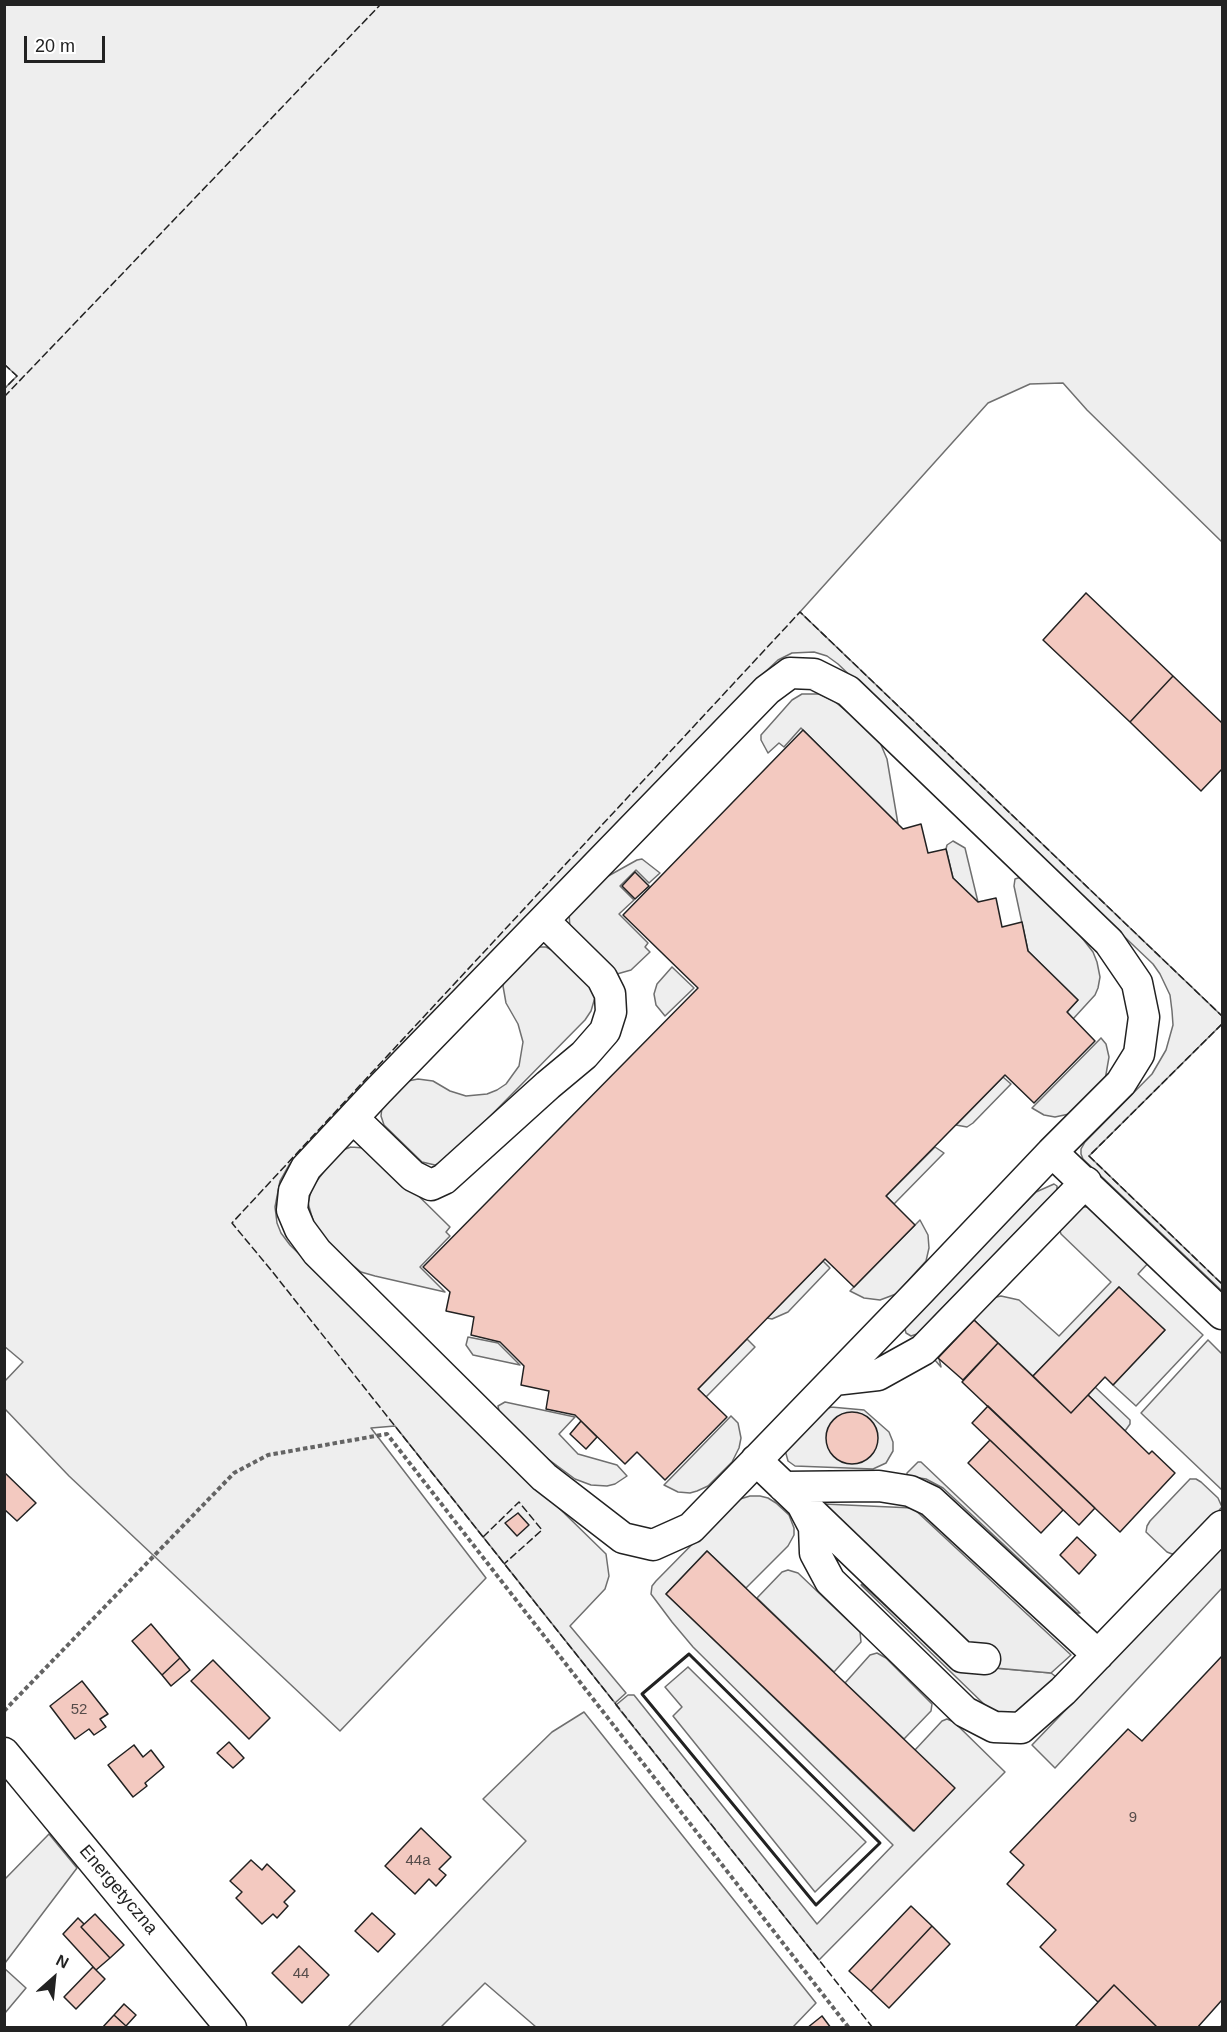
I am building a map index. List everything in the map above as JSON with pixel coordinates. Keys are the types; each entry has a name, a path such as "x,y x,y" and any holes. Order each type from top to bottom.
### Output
{"street":[{"path":"790,673 814,674 848,690 1109,942 1137,983 1144,1017 1139,1054 1121,1083 691,1528 653,1545 623,1538 544,1477 317,1252 300,1229 292,1210 294,1191 306,1168 544,921 767,690 790,673"},
{"path":"353,1118 413,1176 431,1185 444,1179 584,1055 605,1031 611,1012 610,994 602,978 544,921"},
{"path":"1052,1152 1222,1314"},
{"path":"834,1380 878,1374 923,1350 1086,1182"},
{"path":"756,1460 962,1657 985,1659"},
{"path":"793,1496 879,1486 910,1491 931,1501 1098,1655"},
{"path":"793,1496 813,1527 815,1553 830,1581 965,1712 994,1726 1022,1728 1063,1691 1222,1526"},
{"name":"Energetyczna","path":"4,1753 231,2028"}],"path":[{"path":"4,1711 234,1473 268,1455 387,1434 849,2028"}],"shaded area":[{"path":"5,5 1222,5 1222,542 1087,410 1063,383 1030,384 988,403 800,612 1222,1016 1222,1024 1089,1156 1222,1284 1222,1291 1083,1159 1081,1154 1085,1142 1152,1074 1166,1050 1173,1025 1172,1011 1170,995 1160,974 1153,964 838,664 827,656 814,652 792,653 778,660 763,674 289,1165 280,1181 275,1207 277,1223 290,1245 606,1554 609,1576 605,1589 570,1626 626,1693 615,1703 395,1426 371,1428 486,1578 340,1731 69,1476 5,1409 4,1382 23,1362 4,1346 4,389 17,376 4,364"},
{"path":"802,694 819,694 834,701 879,740 887,759 898,824 801,728 784,747 779,743 768,753 761,740 761,735 792,700"},
{"path":"953,841 965,848 978,902 953,878 946,849 947,845"},
{"path":"642,859 660,873 649,883 636,870 620,886 634,900 619,914 648,943 645,947 650,952 631,970 617,974 570,929 569,912 601,880"},
{"path":"1023,878 1072,925 1093,952 1097,962 1100,977 1098,988 1095,995 1073,1019 1067,1012 1078,1000 1028,951 1014,886 1015,879"},
{"path":"535,947 546,947 552,950 593,988 596,994 591,1011 585,1020 446,1161 435,1165 422,1162 384,1125 381,1116 382,1107 408,1081 418,1079 433,1081 450,1091 466,1096 487,1094 506,1084 519,1066 523,1042 518,1024 506,1003 503,986 505,978"},
{"path":"672,967 694,988 665,1016 656,1005 654,994 657,984"},
{"path":"1101,1038 1106,1044 1109,1057 1105,1080 1069,1114 1055,1117 1044,1115 1032,1108"},
{"path":"1003,1077 1011,1084 973,1123 967,1127 956,1125"},
{"path":"351,1147 364,1148 376,1154 450,1227 446,1232 450,1236 420,1267 445,1292 361,1272 335,1251 314,1224 308,1203 312,1187 340,1151"},
{"path":"935,1147 944,1153 894,1204 886,1196"},
{"path":"1054,1184 1057,1190 917,1334 911,1336 906,1333 907,1323 1036,1192"},
{"path":"1082,1207 1089,1207 1152,1259 1138,1274 1203,1335 1136,1406 1113,1385 1165,1330 1119,1287 1033,1376 974,1320 939,1358 941,1367 934,1359 992,1298 1001,1296 1019,1300 1059,1336 1111,1282 1061,1234 1059,1228"},
{"path":"920,1220 928,1235 929,1248 926,1261 896,1294 880,1300 864,1298 850,1291"},
{"path":"823,1261 830,1268 788,1312 772,1319 767,1318"},
{"path":"468,1337 498,1343 520,1365 473,1355 466,1345"},
{"path":"747,1339 755,1347 706,1397 698,1389"},
{"path":"1208,1340 1222,1354 1222,1490 1141,1413"},
{"path":"1095,1387 1130,1420 1125,1431 1088,1395"},
{"path":"505,1402 575,1417 559,1434 578,1454 617,1465 627,1476 607,1486 591,1485 575,1479 548,1459 500,1416 498,1406"},
{"path":"831,1407 864,1410 889,1432 893,1442 893,1451 886,1463 873,1469 795,1466 788,1461 785,1450 824,1410"},
{"path":"731,1416 738,1423 741,1438 732,1462 708,1486 697,1491 678,1492 664,1485"},
{"path":"918,1462 921,1462 1080,1613 1077,1613 943,1488 926,1479 907,1476 907,1473"},
{"path":"1190,1479 1201,1482 1218,1498 1222,1507 1182,1551 1172,1554 1146,1532 1147,1526"},
{"path":"750,1496 768,1498 789,1515 794,1535 788,1546 746,1588 707,1551 666,1594 913,1831 915,1750 942,1721 947,1719 954,1722 1005,1772 819,1960 616,1705 628,1695 634,1695 817,1924 893,1845 693,1647 651,1594 652,1586 656,1581 723,1513 740,1499"},
{"path":"824,1504 913,1508 1071,1655 1051,1673 995,1668"},
{"path":"1222,1547 1222,1588 1055,1768 1032,1745"},
{"path":"788,1570 798,1573 860,1632 861,1642 834,1672 757,1598 782,1572"},
{"path":"862,1584 948,1664 1051,1673 1055,1679 1023,1711 1013,1714 988,1708"},
{"path":"877,1653 886,1658 932,1704 931,1711 904,1739 845,1683 870,1655"},
{"path":"688,1667 866,1842 815,1892 673,1716 682,1707 665,1687"},
{"path":"584,1712 816,2003 793,2027 536,2027 485,1983 441,2027 348,2027 526,1841 483,1799 552,1732"},
{"path":"49,1834 77,1868 5,1963 5,1879"},
{"path":"4,1968 26,1988 5,2013 4,2013"}],"building":[{"path":"1086,593 1173,676 1130,722 1043,640"},
{"path":"1173,676 1222,723 1222,769 1201,791 1130,722"},
{"path":"803,730 903,829 921,824 928,853 946,849 953,878 978,902 996,898 1002,927 1022,922 1028,951 1078,1000 1067,1012 1095,1041 1034,1103 1005,1075 886,1196 915,1225 854,1287 825,1259 698,1389 727,1417 665,1480 637,1452 625,1464 575,1415 546,1409 549,1391 521,1385 524,1366 500,1342 471,1335 474,1317 446,1311 450,1292 423,1267 698,988 623,915"},
{"path":"635,872 649,886 635,899 622,886"},
{"path":"1119,1287 1165,1330 1113,1385 1105,1377 1071,1413 1033,1376"},
{"path":"974,1320 998,1343 963,1380 938,1358"},
{"path":"998,1343 1071,1413 1088,1395 1149,1454 1152,1451 1175,1473 1120,1532 962,1382"},
{"path":"988,1406 1095,1508 1079,1525 972,1423"},
{"path":"852,1412 862,1414 870,1420 876,1428 878,1438 876,1448 870,1456 862,1462 852,1464 842,1462 834,1456 828,1448 826,1438 828,1428 834,1420 842,1414"},
{"path":"581,1421 597,1437 586,1449 570,1434"},
{"path":"990,1440 1063,1510 1041,1533 968,1463"},
{"path":"4,1472 36,1503 17,1521 4,1509"},
{"path":"518,1513 529,1525 517,1536 505,1523"},
{"path":"1077,1537 1096,1555 1079,1574 1060,1555"},
{"path":"707,1551 955,1788 914,1831 666,1594"},
{"path":"151,1624 180,1658 162,1675 132,1641"},
{"path":"1222,1656 1222,2000 1197,2028 1158,2028 1114,1985 1098,2002 1040,1947 1056,1930 1007,1884 1024,1865 1010,1852 1128,1729 1142,1741"},
{"path":"180,1658 190,1670 171,1686 162,1675"},
{"path":"213,1660 270,1718 249,1739 191,1681"},
{"path":"82,1681 108,1714 100,1719 106,1727 94,1735 89,1729 75,1739 50,1706"},
{"path":"229,1742 244,1758 233,1768 217,1753"},
{"path":"134,1745 143,1757 151,1750 164,1767 145,1783 147,1786 133,1797 108,1765"},
{"path":"421,1828 451,1857 439,1869 446,1875 436,1886 429,1879 415,1894 385,1866"},
{"path":"251,1860 262,1870 267,1864 295,1891 284,1902 288,1906 277,1918 273,1914 262,1924 236,1898 242,1892 230,1881"},
{"path":"911,1906 932,1926 871,1991 849,1971"},
{"path":"372,1913 395,1934 378,1952 355,1931"},
{"path":"95,1914 124,1945 110,1958 81,1927"},
{"path":"78,1918 84,1924 81,1927 110,1958 96,1970 63,1934"},
{"path":"932,1926 950,1944 889,2008 871,1991"},
{"path":"299,1946 329,1975 302,2003 272,1973"},
{"path":"93,1967 105,1979 76,2009 64,1997"},
{"path":"1114,1985 1158,2028 1074,2028"},
{"path":"124,2004 136,2015 126,2026 114,2015"},
{"path":"114,2015 126,2026 125,2028 102,2028"},
{"path":"822,2016 831,2028 807,2028"}],"fence":[{"path":"4,397 381,4"},
{"path":"4,364 17,376 4,389"},
{"path":"873,2028 232,1223 800,612 1222,1016"},
{"path":"1222,1024 1089,1156 1222,1284"},
{"path":"483,1537 519,1502 542,1530 504,1564"}],"wall":[{"path":"689,1654 880,1843 816,1905 642,1694 689,1654"}]}
